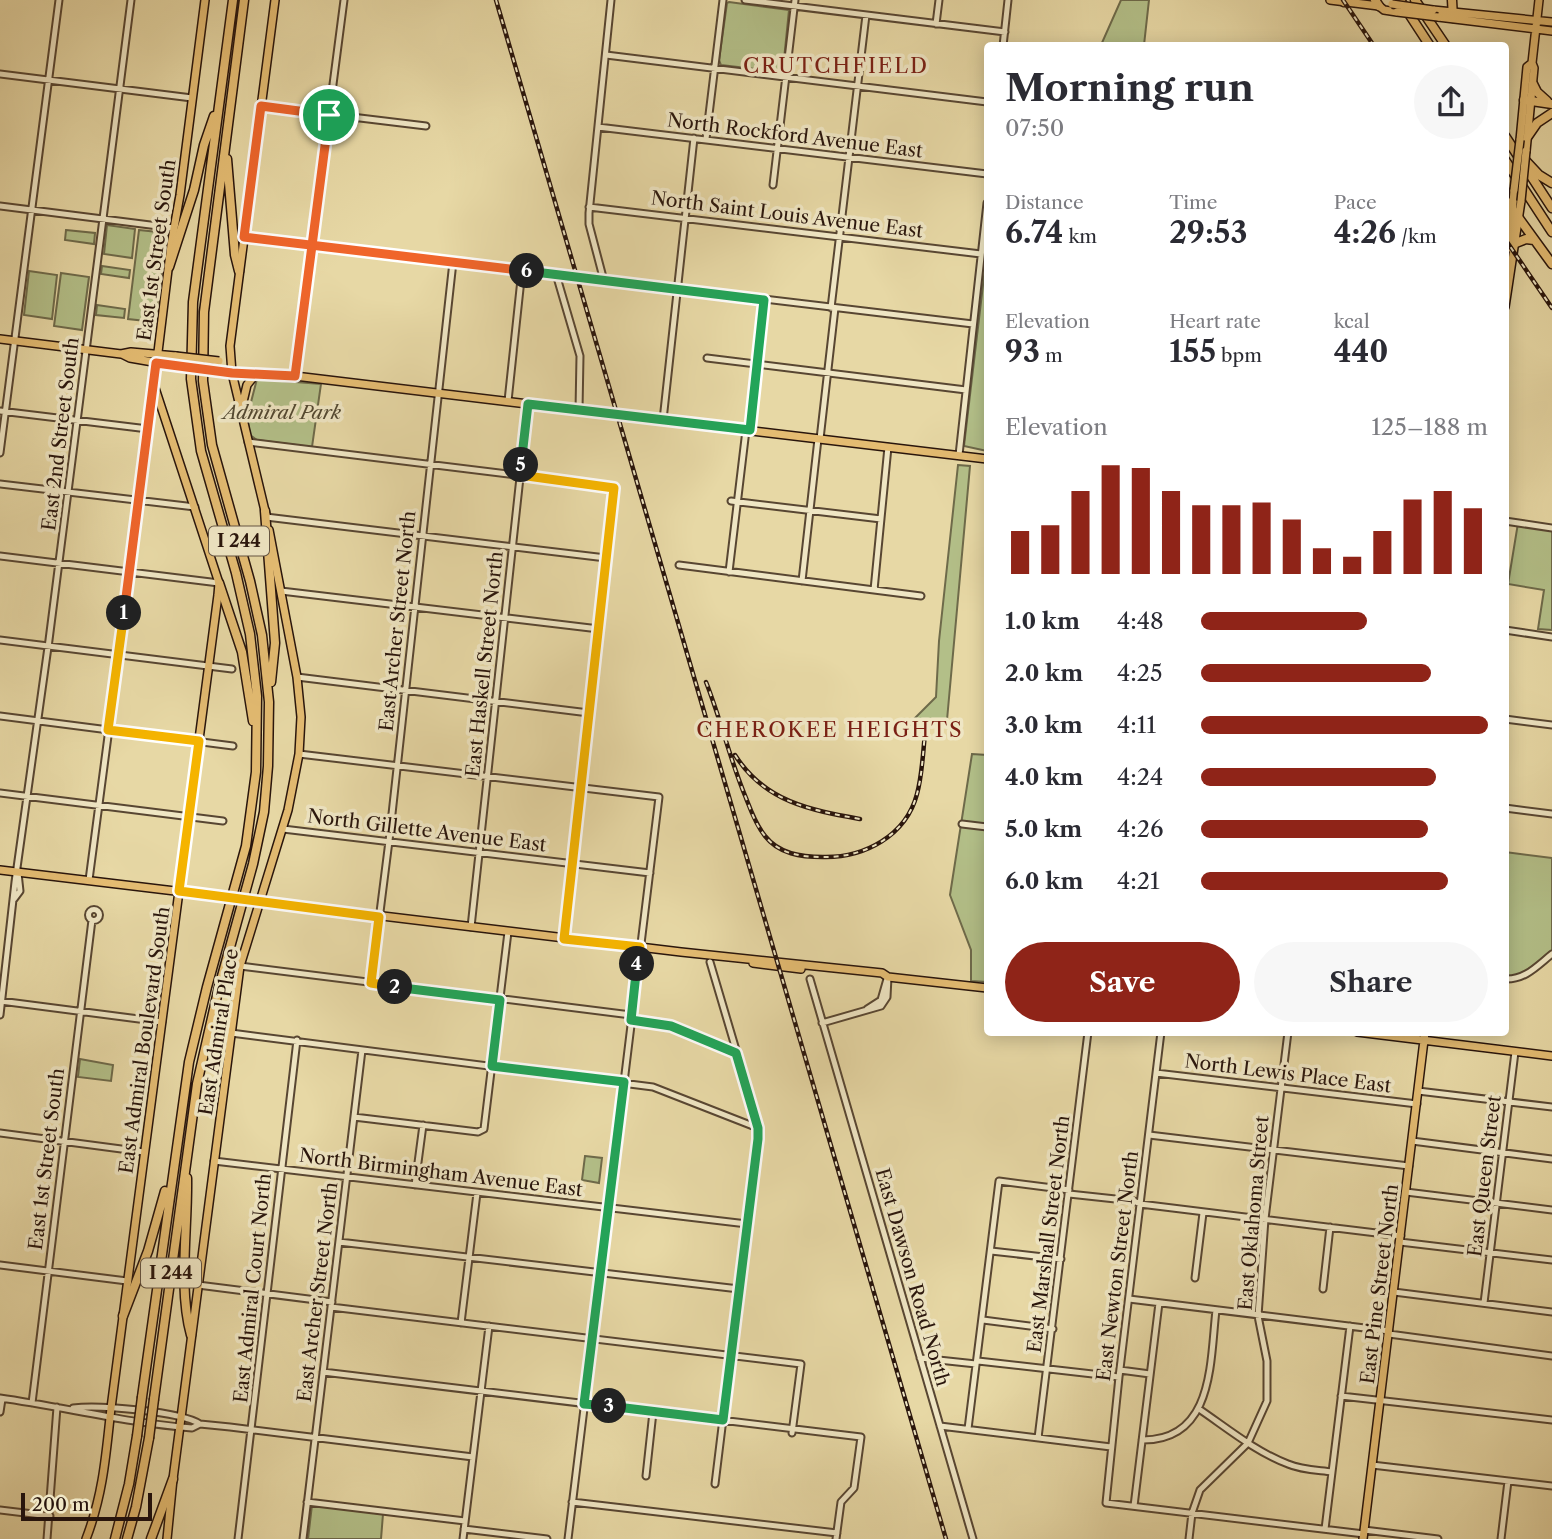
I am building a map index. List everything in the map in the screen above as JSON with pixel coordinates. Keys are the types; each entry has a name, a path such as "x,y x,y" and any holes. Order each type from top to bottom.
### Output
{"highway":[{"name":"I 244","path":"115,1539 129,1484 137,1436 183,1094 194,1038 246,846 258,752 257,696 250,634 236,573 201,451 191,379 193,302 233,0"},
{"path":"1415,0 1443,42"},
{"path":"1452,0 1453,15"},
{"name":"I 244","path":"127,1539 149,1438 197,1084 210,1022 260,834 268,766 269,702 258,611 212,445 204,390 204,312 244,2"},
{"path":"1396,5 1411,17 1426,42"},
{"path":"1533,84 1539,94 1551,103"},
{"path":"169,267 194,190 204,145 220,100"},
{"path":"1528,101 1551,103"},
{"path":"1524,138 1537,123 1552,113"},
{"path":"1509,142 1552,208"},
{"path":"226,143 235,255 239,271"},
{"path":"1512,147 1539,175 1552,183"},
{"path":"1509,166 1552,232"},
{"path":"1509,205 1552,264"},
{"path":"1514,246 1525,239 1534,240"},
{"path":"265,514 275,643 269,702"},
{"path":"219,583 245,664 258,752"},
{"path":"187,1147 186,1274 191,1335"},
{"path":"123,1317 148,1251 173,1168"},
{"path":"151,1539 173,1479"}],"main road":[{"name":"East 1st Street South","path":"154,385 205,0"},
{"path":"232,373 231,330 275,0"},
{"path":"1330,0 1377,3 1384,10 1396,5 1435,13 1536,25 1552,31"},
{"path":"1528,101 1533,84 1532,63 1539,0"},
{"path":"1536,25 1552,22"},
{"path":"1514,246 1510,242 1512,209 1528,101 1527,67 1532,63"},
{"path":"1509,280 1521,201 1526,151 1524,138"},
{"path":"0,339 121,354 158,354 230,362"},
{"path":"121,354 156,363 220,372 295,376 984,458"},
{"name":"East Admiral Place","path":"167,1539 179,1427 240,966 257,901 283,828 299,754 297,677 265,514 232,373"},
{"path":"241,409 247,385 255,375"},
{"name":"East Admiral Boulevard South","path":"86,1539 102,1490 219,583 154,385"},
{"path":"0,870 564,939 771,960 984,988"},
{"path":"1425,1037 1552,1056"},
{"name":"East Pine Street North","path":"1364,1534 1425,1037"}],"street":[{"path":"0,453 3,412 15,341 59,0"},
{"name":"East 2nd Street South","path":"0,1015 14,899 20,891 18,873 131,0"},
{"path":"295,376 344,0"},
{"path":"604,281 589,224 589,207 611,0"},
{"path":"706,139 723,0"},
{"path":"745,0 795,3 866,15 1005,32"},
{"path":"936,23 939,0"},
{"path":"1004,42 1008,0"},
{"path":"773,185 795,3"},
{"path":"802,581 828,373 839,236 866,15"},
{"path":"606,55 984,102"},
{"path":"0,74 192,98"},
{"path":"261,106 426,127"},
{"name":"North Rockford Avenue East","path":"598,127 984,174"},
{"path":"663,420 694,138"},
{"path":"0,206 174,228"},
{"name":"North Saint Louis Avenue East","path":"589,207 981,254"},
{"path":"959,455 984,228"},
{"path":"244,237 974,324"},
{"name":"East Archer Street North","path":"371,983 453,262"},
{"path":"508,401 522,270"},
{"path":"556,274 580,356 579,410"},
{"path":"729,572 734,501 748,430 764,300"},
{"path":"707,358 966,390"},
{"name":"East 1st Street South","path":"89,880 154,385"},
{"name":"East Haskell Street North","path":"471,928 528,404"},
{"path":"3,412 148,429"},
{"path":"248,442 614,488 564,939"},
{"path":"874,590 888,447"},
{"path":"0,484 195,508"},
{"path":"734,501 881,519"},
{"path":"265,514 606,558"},
{"path":"1509,522 1552,528"},
{"path":"0,556 219,583"},
{"path":"679,565 921,596"},
{"path":"281,591 599,629"},
{"path":"1509,631 1552,637"},
{"path":"0,640 232,669"},
{"path":"297,677 589,713"},
{"path":"0,716 233,746"},
{"path":"1509,720 1552,725"},
{"path":"299,754 659,797 568,1539"},
{"path":"0,793 223,821"},
{"path":"1509,809 1552,814"},
{"path":"962,824 984,827"},
{"name":"North Gillette Avenue East","path":"283,828 650,873"},
{"name":"East 1st Street South","path":"32,1403 92,920"},
{"path":"354,1116 483,1131 508,932"},
{"path":"1509,979 1526,975 1552,954"},
{"path":"709,962 758,1128 715,1484"},
{"path":"240,966 631,1017 671,1026 736,1053"},
{"path":"822,1023 873,1010 883,1004 888,993 888,976"},
{"name":"East Dawson Road North","path":"810,979 973,1539"},
{"path":"1,1001 162,1022"},
{"path":"231,1032 661,1088 758,1128"},
{"name":"East Marshall Street North","path":"1038,1438 1088,1036"},
{"name":"East Newton Street North","path":"1134,1506 1107,1503 1119,1374 1161,1036"},
{"name":"East Oklahoma Street","path":"1189,1539 1192,1513 1200,1490 1248,1443 1267,1401 1267,1361 1258,1316 1265,1219 1288,1036"},
{"name":"East Admiral Court North","path":"238,1539 296,1041"},
{"name":"East Archer Street North","path":"303,1539 362,1050"},
{"name":"East Queen Street","path":"1484,1303 1515,1052"},
{"name":"North Lewis Place East","path":"1156,1073 1417,1104"},
{"name":"North Lewis Place East","path":"1418,1091 1552,1107"},
{"path":"415,1185 423,1125"},
{"path":"0,1133 144,1152"},
{"path":"1149,1135 1409,1166"},
{"path":"1412,1141 1552,1158"},
{"name":"North Birmingham Avenue East","path":"214,1161 747,1224"},
{"path":"968,1429 999,1181 1134,1201 1140,1205 1331,1227 1490,1254 1552,1260"},
{"path":"1406,1192 1552,1210"},
{"path":"461,1322 477,1193"},
{"path":"1195,1278 1203,1213"},
{"path":"1323,1289 1331,1227"},
{"path":"339,1242 739,1289"},
{"path":"991,1251 1061,1259"},
{"path":"0,1265 127,1281"},
{"path":"198,1285 489,1326 801,1364 792,1431"},
{"path":"1394,1292 1552,1312"},
{"path":"1129,1299 1350,1326 1552,1356"},
{"path":"1159,1303 1134,1506 1364,1534 1438,1539"},
{"path":"1142,1440 1171,1435 1190,1421 1199,1409 1206,1392 1216,1310"},
{"path":"983,1320 1053,1329"},
{"path":"463,1539 489,1326"},
{"path":"1325,1529 1350,1326"},
{"path":"920,1357 1119,1374 1150,1374"},
{"path":"323,1372 723,1420 792,1431 861,1437 854,1488 841,1502 836,1536 572,1502"},
{"path":"1341,1396 1552,1420"},
{"path":"0,1412 1,1398 110,1418 179,1427 200,1424"},
{"path":"47,1539 57,1407"},
{"path":"71,1409 111,1408 181,1417 200,1424 473,1457"},
{"path":"1199,1409 1248,1443 1289,1464 1332,1472"},
{"path":"646,1476 653,1412"},
{"path":"940,1426 1111,1447"},
{"path":"1373,1465 1552,1486"},
{"path":"1501,1539 1508,1481"},
{"path":"307,1502 465,1521"},
{"path":"0,1510 50,1516"},
{"path":"464,1530 547,1539"}],"green space":[{"path":"1121,0 1149,0 1144,42 1102,42"},
{"path":"729,2 789,10 781,72 721,65 719,60"},
{"path":"107,225 135,229 132,258 104,254"},
{"path":"66,230 95,233 94,244 65,240"},
{"path":"139,230 167,233 155,322 128,319"},
{"path":"102,266 130,270 129,278 101,274"},
{"path":"29,271 57,275 52,319 24,315"},
{"path":"61,273 89,277 82,330 54,326"},
{"path":"984,276 984,450 964,446"},
{"path":"97,305 125,309 124,318 96,315"},
{"name":"Admiral Park","path":"257,379 321,384 312,447 257,440 250,435 246,410"},
{"path":"958,465 970,466 947,720 906,727 936,697 939,641"},
{"path":"1518,523 1552,527 1552,630 1538,629 1544,590 1509,584"},
{"path":"972,754 984,755 984,982 971,981 971,950 950,895"},
{"path":"1509,853 1552,858 1552,950 1525,972 1509,976"},
{"path":"80,1059 113,1065 111,1081 78,1077"},
{"path":"585,1156 602,1158 599,1183 582,1180"},
{"path":"312,1505 383,1514 381,1539 308,1539"}],"railway":[{"path":"496,0 946,1539"},
{"path":"1343,0 1371,42"},
{"path":"1509,245 1552,308"},
{"path":"706,682 756,823 777,847 799,855 823,857 853,853 868,849 893,833 903,822 917,794 926,725"},
{"path":"735,755 760,784 775,794 806,807 860,819"}],"district":[{"name":"CRUTCHFIELD","path":"836,66"},
{"name":"CHEROKEE HEIGHTS","path":"830,730"}],"route":[{"path":"329,115 261,106 244,237 312,245 317,246 556,274 764,300 750,430 528,404 520,475 614,488 564,939 640,947 631,1020 671,1026 736,1053 758,1128 723,1420 584,1404 624,1082 492,1066 500,1000 371,983 379,917 179,891 199,741 108,730 156,363 232,373 295,376 312,251 312,245 329,115"}]}
